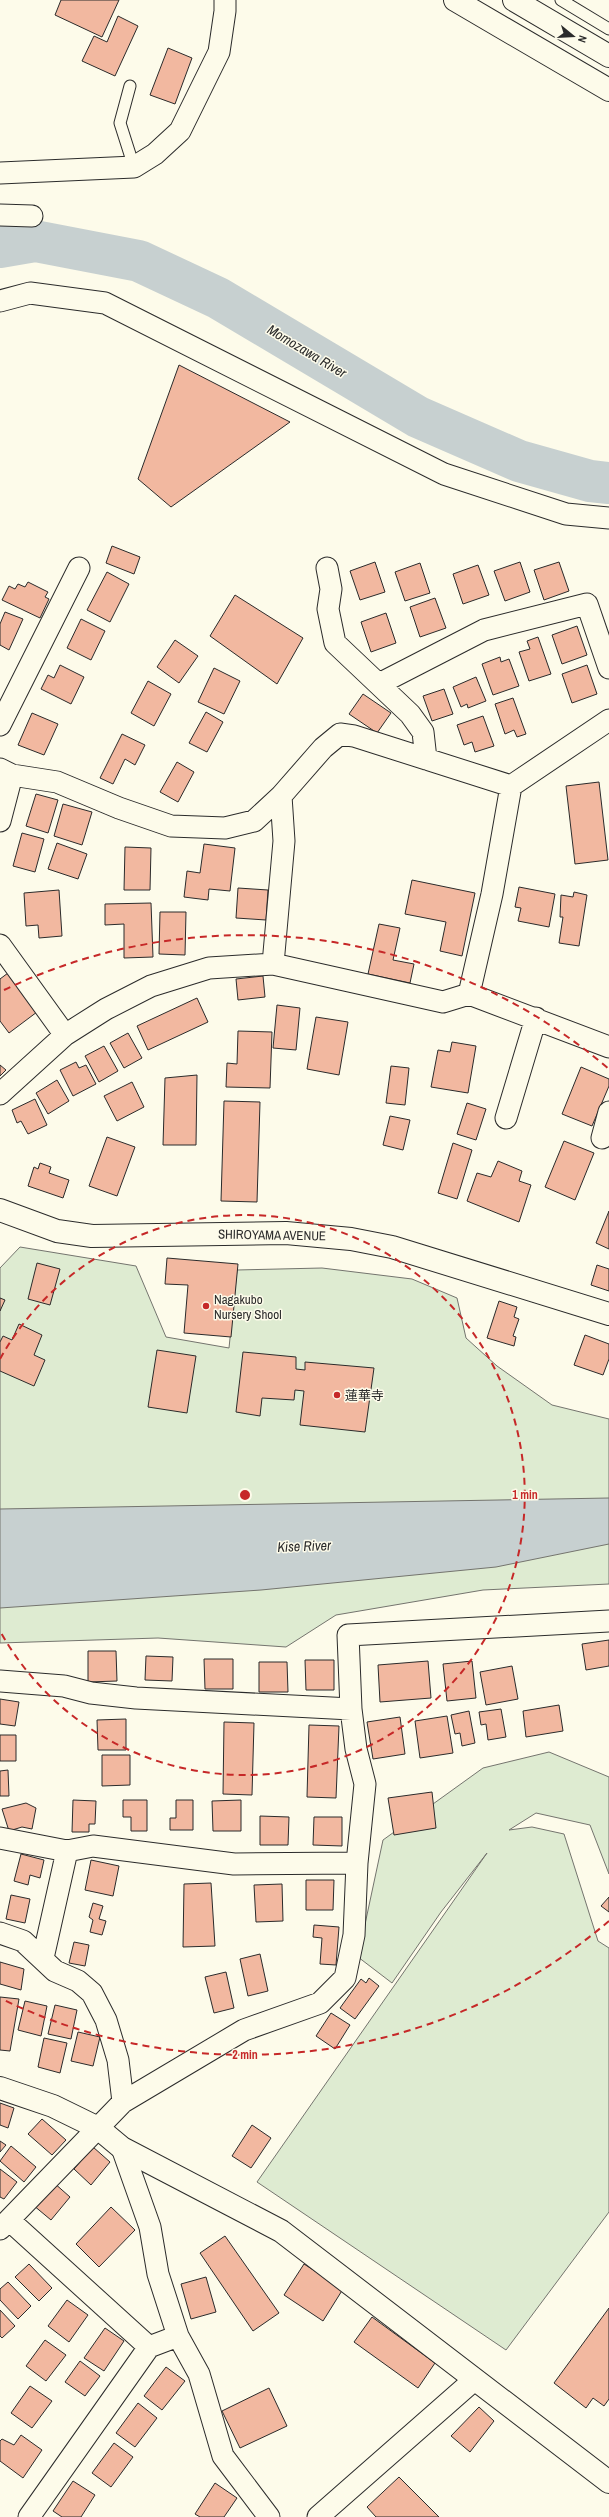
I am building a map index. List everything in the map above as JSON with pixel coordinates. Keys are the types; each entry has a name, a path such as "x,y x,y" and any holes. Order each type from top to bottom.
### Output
{"main road":[{"path":"455,0 609,90"},
{"path":"514,0 609,56"},
{"name":"SHIROYAMA AVENUE","path":"0,1210 57,1231 92,1236 286,1233 351,1239 392,1247 609,1314"},
{"path":"0,2088 53,2106 98,2128 122,2148 281,2231 609,2482"}],"street":[{"path":"0,173 134,166 156,154 180,131 219,52 221,4"},
{"path":"0,215 32,216"},
{"path":"0,301 30,293 105,302 444,474 566,514 609,518"},
{"path":"0,725 79,568"},
{"path":"327,568 331,589 328,609 335,643 410,714 422,732 426,759"},
{"path":"379,684 484,630 587,604 609,668"},
{"path":"469,994 492,894 511,786 609,720"},
{"path":"0,821 6,772 57,782 119,808 171,826 225,828 254,821 281,796 323,748 340,734 354,736 511,786"},
{"path":"273,964 284,841 281,796"},
{"path":"0,945 66,1035"},
{"path":"0,1094 66,1035 106,1008 151,986 209,968 273,964 443,1002 469,994 536,1018 609,1047"},
{"path":"506,1118 536,1018"},
{"path":"602,1138 609,1112"},
{"path":"149,2347 5,2224 123,2102 244,2030 320,2003 346,1978 354,1935 357,1863 365,1784 356,1750 351,1709 348,1636 609,1621"},
{"path":"0,1681 64,1686 91,1693 136,1698 351,1709"},
{"path":"0,1838 67,1851 93,1846 234,1864 357,1863"},
{"path":"43,1958 67,1851"},
{"path":"0,1932 23,1941 56,1971 78,1981 92,1993 106,2020 118,2060 123,2102"},
{"path":"122,2148 150,2227 158,2274 178,2336 199,2374 223,2456 269,2517"},
{"path":"28,2517 149,2347 178,2336"},
{"path":"318,2517 474,2380"}],"lane":[{"path":"561,0 609,29"},
{"path":"130,86 120,123 134,166"}],"green space":[{"path":"20,1247 136,1266 166,1337 229,1348 237,1270 322,1268 412,1279 457,1298 466,1338 497,1366 552,1405 609,1419 609,1584 483,1590 336,1615 286,1647 158,1638 0,1643 0,1268"},
{"path":"549,1752 609,1777 609,1874 590,1825 536,1813 509,1830 532,1827 564,1834 598,1941 609,1948 609,2212 506,2350 257,2182 487,1853 441,1912 392,1983 358,1957 383,1840 483,1768"}],"water":[{"name":"Kise River","path":"609,1498 609,1544 496,1567 261,1590 0,1608 0,1509"}],"building":[{"path":"61,0 119,0 102,37 55,15"},
{"path":"118,16 138,26 115,76 82,61 94,36 107,42"},
{"path":"168,48 192,58 175,104 150,95"},
{"path":"179,365 290,422 171,507 138,479"},
{"path":"112,546 140,557 134,574 106,563"},
{"path":"375,562 385,592 360,600 350,571"},
{"path":"520,562 530,592 505,601 494,571"},
{"path":"559,562 569,591 544,600 534,570"},
{"path":"420,563 430,593 405,601 395,572"},
{"path":"478,565 489,595 463,604 453,574"},
{"path":"107,572 129,584 110,622 87,610"},
{"path":"28,582 48,592 45,597 49,599 40,618 2,600 9,586 15,589 18,584 25,587"},
{"path":"235,595 303,638 277,684 210,636"},
{"path":"435,598 446,628 420,637 410,607"},
{"path":"5,612 23,619 9,650 0,645 0,624"},
{"path":"386,613 396,643 371,652 361,622"},
{"path":"81,619 105,631 91,660 67,648"},
{"path":"577,626 587,655 562,664 552,635"},
{"path":"538,637 551,674 529,681 519,652 530,649 527,641"},
{"path":"175,640 198,656 179,683 157,667"},
{"path":"500,657 501,662 509,659 519,686 493,695 482,664"},
{"path":"60,665 84,677 71,704 41,689 48,675 54,678"},
{"path":"587,665 597,694 572,703 562,674"},
{"path":"214,668 240,681 224,714 198,702"},
{"path":"476,677 486,701 468,708 467,704 461,707 453,687"},
{"path":"148,681 171,694 154,726 131,713"},
{"path":"444,689 453,714 432,721 423,696"},
{"path":"363,694 391,713 377,733 349,714"},
{"path":"513,698 526,734 517,737 514,730 505,734 495,704"},
{"path":"206,712 223,722 207,752 189,743"},
{"path":"32,713 58,724 44,755 18,745"},
{"path":"483,716 494,746 475,752 472,742 464,745 457,725"},
{"path":"122,734 145,745 135,765 125,759 113,784 100,778"},
{"path":"177,762 194,772 178,802 160,792"},
{"path":"599,782 608,860 575,864 566,786"},
{"path":"36,794 58,800 48,833 26,826"},
{"path":"63,804 92,812 82,845 54,836"},
{"path":"22,833 44,839 35,872 13,866"},
{"path":"57,843 87,854 78,879 48,869"},
{"path":"204,844 235,848 230,891 209,889 208,900 184,897 187,871 200,873"},
{"path":"125,847 151,848 150,890 124,890"},
{"path":"412,880 475,893 462,956 440,951 446,922 405,914"},
{"path":"519,887 555,894 549,927 518,921 521,908 515,907"},
{"path":"238,888 268,890 266,920 236,918"},
{"path":"59,890 62,936 39,938 38,925 26,926 24,893"},
{"path":"574,892 587,895 579,946 559,943 563,917 560,917 561,895 573,897"},
{"path":"151,903 153,957 124,958 124,924 105,925 105,904"},
{"path":"160,912 186,912 185,955 159,954"},
{"path":"379,924 400,928 393,960 414,964 410,983 368,974"},
{"path":"8,973 37,1012 9,1033 0,1021 0,979"},
{"path":"263,976 265,997 238,1000 236,979"},
{"path":"197,998 208,1022 148,1050 137,1026"},
{"path":"277,1005 300,1008 296,1050 273,1048"},
{"path":"316,1017 348,1022 339,1075 307,1069"},
{"path":"238,1031 272,1032 270,1088 226,1087 227,1063 237,1064"},
{"path":"128,1033 142,1058 124,1068 110,1043"},
{"path":"452,1042 476,1046 468,1093 431,1087 438,1050 450,1052"},
{"path":"104,1046 118,1071 99,1082 85,1056"},
{"path":"76,1062 79,1068 86,1065 96,1084 73,1096 60,1070"},
{"path":"0,1065 6,1070 0,1076"},
{"path":"391,1066 409,1068 405,1105 386,1103"},
{"path":"581,1067 609,1079 609,1086 592,1126 562,1114"},
{"path":"197,1075 196,1145 163,1145 165,1078"},
{"path":"57,1080 69,1101 48,1114 36,1093"},
{"path":"132,1082 144,1107 117,1121 104,1096"},
{"path":"35,1099 47,1125 28,1134 21,1121 17,1123 12,1110"},
{"path":"224,1101 260,1102 257,1202 221,1201"},
{"path":"467,1103 486,1109 476,1140 457,1134"},
{"path":"390,1116 410,1120 403,1150 383,1145"},
{"path":"107,1137 135,1147 117,1196 89,1186"},
{"path":"564,1141 594,1153 575,1200 545,1187"},
{"path":"453,1143 472,1150 457,1199 438,1193"},
{"path":"498,1161 522,1171 519,1181 531,1185 519,1222 467,1201 477,1173 491,1177"},
{"path":"40,1163 51,1167 49,1173 69,1180 63,1198 28,1186 34,1167 38,1169"},
{"path":"609,1211 609,1249 596,1243"},
{"path":"167,1258 238,1264 231,1337 184,1333 188,1285 165,1284"},
{"path":"37,1263 60,1269 50,1305 28,1299"},
{"path":"597,1265 609,1269 609,1291 591,1285"},
{"path":"0,1298 5,1300 0,1311"},
{"path":"499,1301 517,1307 514,1317 519,1319 513,1336 516,1337 514,1346 487,1338"},
{"path":"19,1324 42,1335 34,1355 45,1360 34,1386 0,1371 0,1342 3,1336 12,1340"},
{"path":"585,1335 609,1344 609,1359 603,1375 574,1365"},
{"path":"157,1350 196,1356 187,1413 148,1407"},
{"name":"蓮華寺","path":"243,1352 296,1357 296,1369 305,1370 305,1362 374,1368 365,1432 300,1425 304,1391 295,1390 294,1400 262,1398 260,1416 236,1412"},
{"path":"609,1640 609,1666 586,1670 582,1644"},
{"path":"88,1651 116,1651 117,1681 88,1682"},
{"path":"146,1656 173,1657 172,1681 145,1680"},
{"path":"204,1659 233,1659 233,1689 205,1689"},
{"path":"305,1660 334,1660 334,1690 306,1690"},
{"path":"428,1661 431,1698 380,1702 378,1665"},
{"path":"472,1661 476,1698 447,1701 443,1664"},
{"path":"259,1662 287,1662 288,1692 259,1692"},
{"path":"512,1666 518,1699 486,1705 480,1672"},
{"path":"0,1699 19,1702 15,1726 0,1724"},
{"path":"559,1705 563,1731 526,1737 523,1711"},
{"path":"501,1709 506,1737 488,1740 486,1724 481,1725 479,1712"},
{"path":"469,1711 475,1743 462,1746 460,1733 455,1734 451,1715"},
{"path":"447,1716 453,1753 420,1758 415,1721"},
{"path":"400,1717 405,1754 373,1759 367,1722"},
{"path":"126,1719 126,1750 98,1750 97,1720"},
{"path":"224,1722 254,1723 252,1795 223,1794"},
{"path":"309,1725 339,1726 336,1798 307,1797"},
{"path":"0,1735 16,1735 16,1761 0,1761"},
{"path":"102,1755 130,1755 130,1785 102,1786"},
{"path":"8,1770 9,1796 0,1796 0,1771"},
{"path":"432,1792 436,1828 394,1835 388,1798"},
{"path":"73,1800 96,1801 95,1824 89,1824 89,1832 72,1832"},
{"path":"123,1800 147,1800 147,1831 131,1831 131,1817 123,1817"},
{"path":"176,1800 193,1800 193,1830 170,1830 170,1818 176,1818"},
{"path":"241,1800 241,1831 213,1831 212,1801"},
{"path":"26,1803 36,1808 32,1829 22,1827 9,1831 2,1809"},
{"path":"260,1816 289,1817 288,1845 260,1845"},
{"path":"314,1817 342,1817 342,1846 313,1845"},
{"path":"21,1854 44,1860 40,1878 30,1875 28,1885 14,1881"},
{"path":"91,1860 119,1866 113,1896 85,1890"},
{"path":"306,1880 334,1880 333,1910 306,1910"},
{"path":"211,1883 215,1946 183,1947 184,1884"},
{"path":"282,1884 283,1921 256,1922 254,1885"},
{"path":"11,1895 30,1899 25,1923 6,1919"},
{"path":"609,1897 609,1912 601,1906"},
{"path":"93,1903 103,1906 99,1919 106,1921 102,1935 90,1932 93,1920 89,1917"},
{"path":"314,1925 339,1927 336,1965 320,1964 322,1938 313,1937"},
{"path":"74,1942 89,1945 85,1966 69,1963"},
{"path":"260,1954 268,1991 248,1996 240,1959"},
{"path":"0,1962 24,1969 21,1990 0,1984"},
{"path":"226,1972 234,2008 214,2013 205,1977"},
{"path":"369,1978 379,1986 355,2019 340,2008 361,1979 366,1983"},
{"path":"0,1997 19,1999 10,2051 0,2050"},
{"path":"25,2001 47,2006 41,2036 18,2030"},
{"path":"55,2005 77,2010 71,2039 48,2034"},
{"path":"331,2013 350,2025 335,2049 316,2036"},
{"path":"78,2032 100,2037 93,2066 71,2061"},
{"path":"44,2038 67,2043 60,2073 38,2067"},
{"path":"0,2103 14,2108 8,2128 0,2125"},
{"path":"42,2119 66,2140 52,2155 28,2134"},
{"path":"252,2125 271,2138 251,2168 232,2156"},
{"path":"0,2141 6,2145 0,2152"},
{"path":"11,2146 36,2167 24,2182 0,2161"},
{"path":"93,2147 110,2162 91,2185 74,2169"},
{"path":"0,2169 17,2182 4,2199 0,2197"},
{"path":"53,2182 70,2197 51,2220 33,2205"},
{"path":"111,2207 135,2230 99,2267 76,2244"},
{"path":"225,2236 279,2313 253,2331 200,2253"},
{"path":"29,2264 52,2288 39,2301 15,2277"},
{"path":"304,2264 343,2289 323,2321 284,2295"},
{"path":"206,2277 216,2312 191,2319 181,2284"},
{"path":"8,2282 31,2306 18,2319 0,2300 0,2289"},
{"path":"67,2300 88,2315 69,2342 48,2326"},
{"path":"609,2308 609,2399 604,2406 593,2398 586,2408 554,2383"},
{"path":"0,2310 15,2326 2,2338 0,2336"},
{"path":"372,2317 435,2363 418,2388 354,2342"},
{"path":"105,2328 124,2341 104,2371 84,2358"},
{"path":"45,2340 66,2355 46,2381 26,2366"},
{"path":"80,2361 100,2376 85,2396 65,2382"},
{"path":"166,2367 185,2381 162,2410 144,2396"},
{"path":"30,2386 52,2401 32,2428 11,2413"},
{"path":"269,2388 287,2426 240,2448 222,2411"},
{"path":"138,2403 157,2418 135,2447 116,2433"},
{"path":"479,2407 494,2421 470,2452 451,2436"},
{"path":"21,2435 42,2450 23,2478 0,2461 0,2441 2,2439 14,2445"},
{"path":"114,2443 133,2457 111,2487 92,2473"},
{"path":"399,2477 439,2517 376,2517 367,2507"},
{"path":"73,2481 95,2495 81,2517 62,2517 53,2511"},
{"path":"215,2483 237,2498 224,2517 200,2517 195,2514"}],"waterway":[{"name":"Momozawa River","path":"0,247 35,241 139,261 218,298 418,417 519,461 590,481 609,483"}],"place":[{"name":"Nagakubo Nursery Shool","path":"206,1306"},
{"name":"蓮華寺","path":"337,1395"}]}
